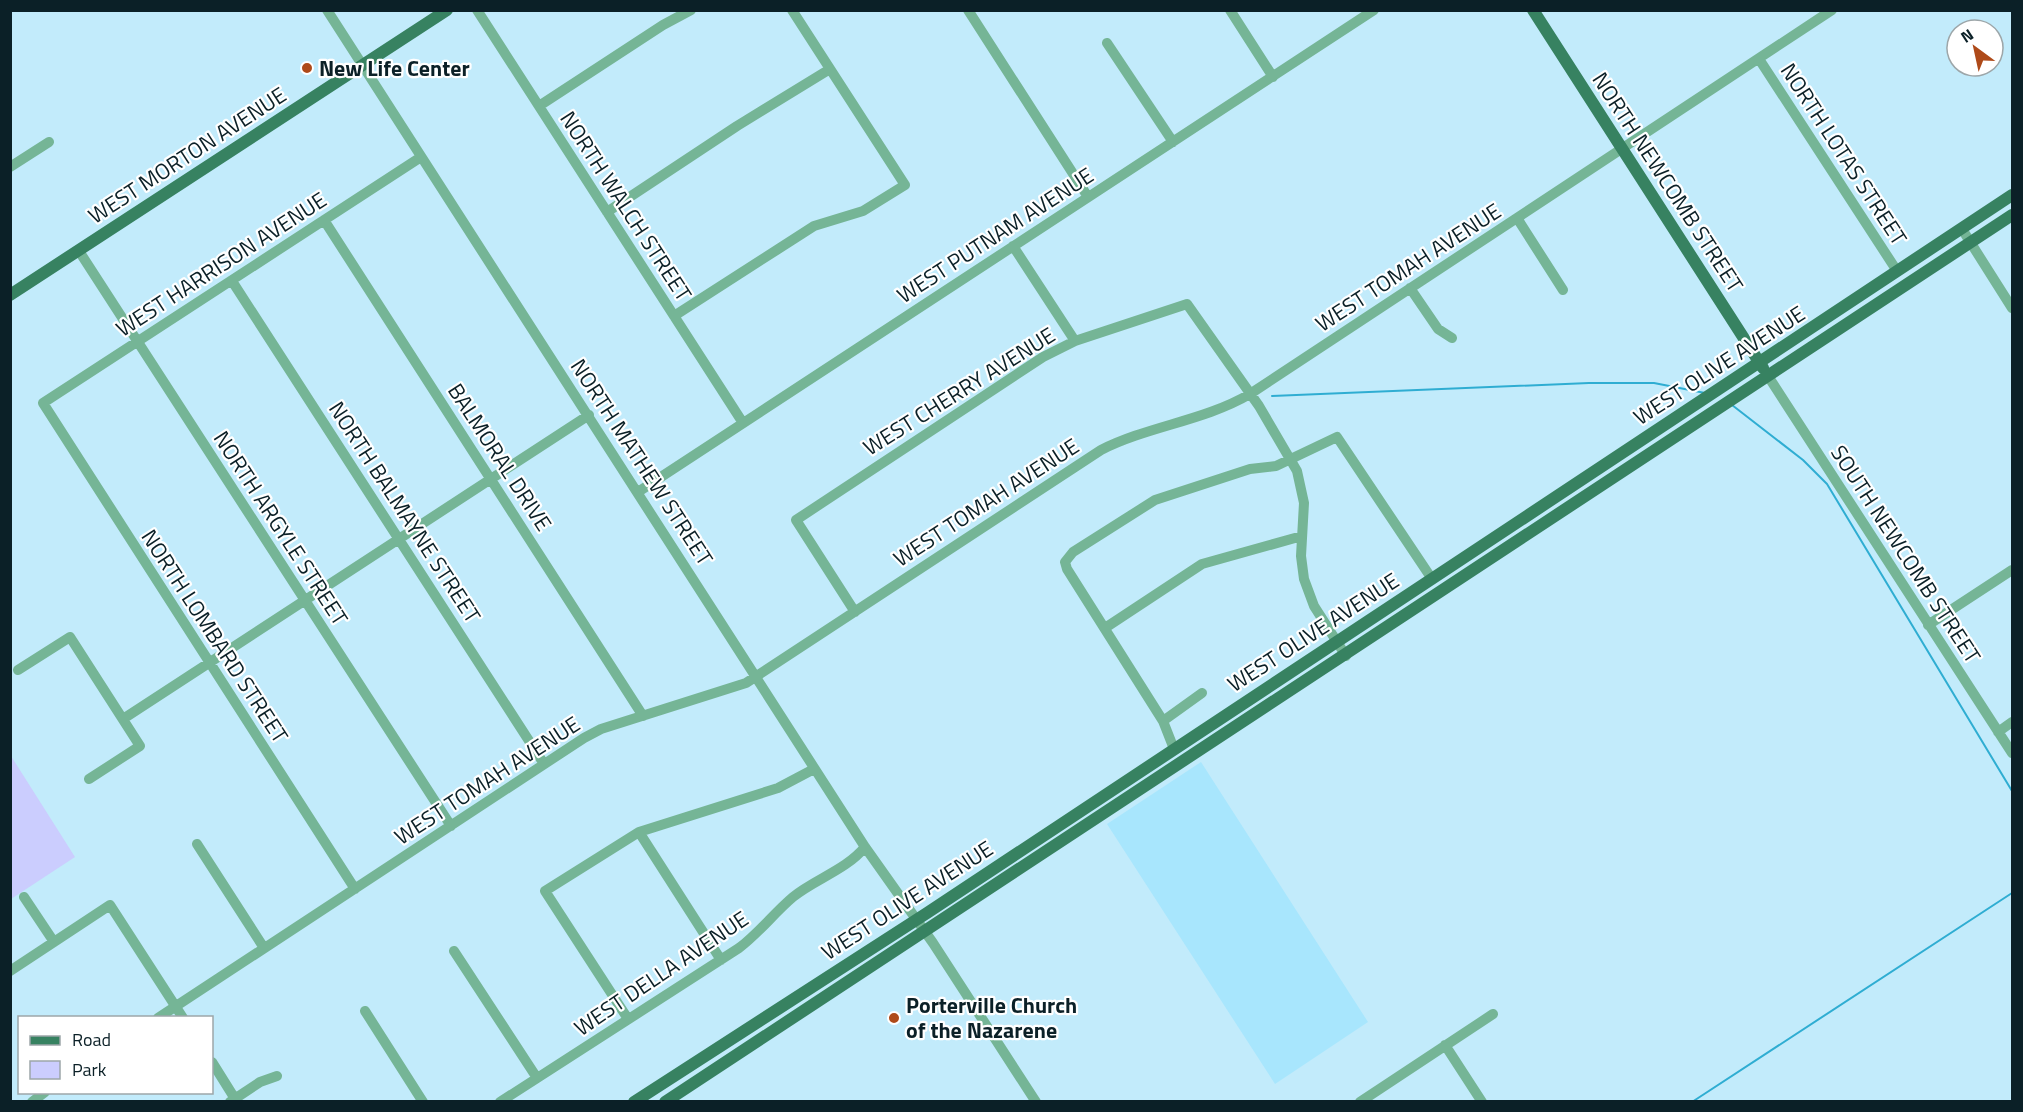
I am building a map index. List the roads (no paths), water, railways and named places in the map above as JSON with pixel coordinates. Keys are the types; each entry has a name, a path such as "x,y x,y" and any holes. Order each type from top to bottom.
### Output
{"main road":[{"name":"WEST MORTON AVENUE","path":"10,295 447,10"},
{"name":"NORTH NEWCOMB STREET","path":"1533,10 1768,376"},
{"name":"WEST OLIVE AVENUE","path":"634,1101 916,920 2013,195"},
{"name":"WEST OLIVE AVENUE","path":"665,1101 926,933 2013,215"}],"street":[{"name":"NORTH MATHEW STREET","path":"327,10 814,769 865,847 926,933 1036,1101"},
{"name":"NORTH WALCH STREET","path":"477,10 743,423"},
{"path":"538,106 663,25 691,10"},
{"path":"674,316 814,226 862,211 905,185 792,10"},
{"path":"968,10 1088,197"},
{"path":"1230,10 1273,77"},
{"name":"WEST PUTNAM AVENUE","path":"638,492 1374,10"},
{"name":"WEST TOMAH AVENUE","path":"160,1016 593,733 726,692 757,677 1101,450 1131,436 1218,410 1250,394 1832,10"},
{"path":"1107,43 1173,142"},
{"name":"NORTH LOTAS STREET","path":"1759,59 1897,272"},
{"path":"607,212 737,126 830,69"},
{"path":"10,167 49,142"},
{"name":"WEST HARRISON AVENUE","path":"43,404 421,157"},
{"path":"1517,218 1563,290"},
{"name":"BALMORAL DRIVE","path":"324,220 643,716"},
{"path":"1962,229 2013,308"},
{"path":"1013,246 1075,341"},
{"name":"NORTH ARGYLE STREET","path":"79,251 451,826"},
{"name":"NORTH BALMAYNE STREET","path":"232,281 544,764"},
{"path":"1410,288 1438,329 1452,338"},
{"name":"WEST CHERRY AVENUE","path":"855,612 796,520 1028,366 1075,341 1187,304 1250,394"},
{"name":"SOUTH NEWCOMB STREET","path":"1768,376 2013,753"},
{"path":"1250,394 1292,460 1304,495 1301,556 1307,590 1346,656"},
{"name":"NORTH LOMBARD STREET","path":"43,404 355,889"},
{"path":"123,719 589,415"},
{"path":"1174,749 1162,721 1067,569 1065,562 1073,552 1155,500 1250,469 1276,466 1337,437 1432,579"},
{"path":"1105,628 1202,564 1302,537"},
{"path":"1928,625 2013,570"},
{"path":"18,670 70,637 140,746 89,779"},
{"path":"1162,721 1202,693"},
{"path":"1998,732 2013,722"},
{"path":"628,1019 545,891 639,832 778,788 814,769"},
{"path":"639,832 721,960"},
{"path":"197,844 264,948"},
{"name":"WEST DELLA AVENUE","path":"500,1101 721,960 751,939 794,896 853,860 865,847"},
{"path":"24,897 54,942"},
{"path":"10,971 110,905 182,1016"},
{"path":"454,951 537,1078"},
{"path":"365,1011 423,1101"},
{"path":"1360,1101 1493,1014"},
{"path":"1445,1045 1482,1101"},
{"path":"213,1064 234,1100 260,1082 278,1076"}],"waterway":[{"path":"1272,396 1589,383 1654,383 1705,393"},
{"path":"1732,405 1803,460 1827,484 2012,791"},
{"path":"1692,1102 2012,893"}],"place":[{"name":"New Life Center","path":"307,68"},
{"name":"Porterville Church of the Nazarene","path":"894,1018"}]}
